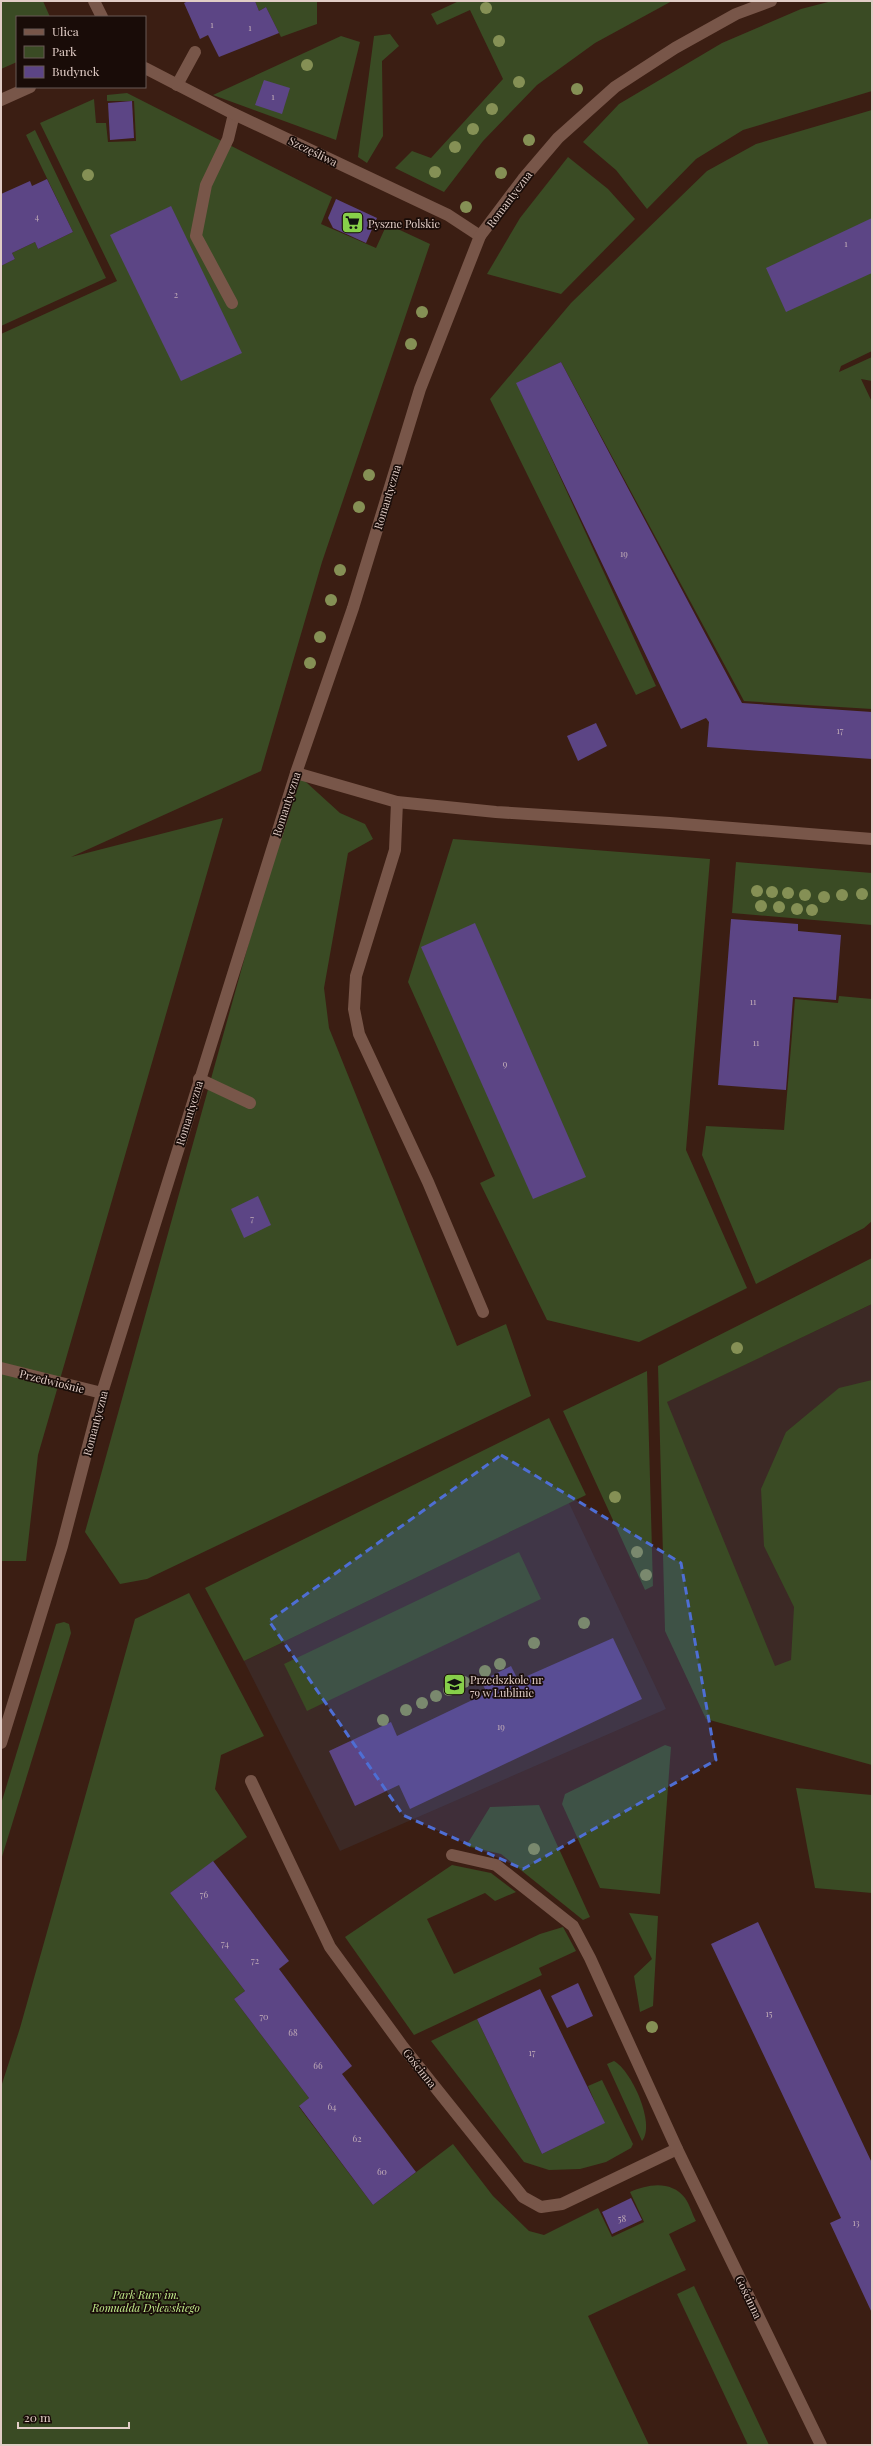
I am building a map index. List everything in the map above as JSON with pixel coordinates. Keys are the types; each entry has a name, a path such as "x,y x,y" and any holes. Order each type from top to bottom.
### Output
{"street":[{"path":"94,1 102,16"},
{"name":"Romantyczna","path":"1,1743 62,1546 102,1393 296,773 353,608 420,389 480,236 523,179 558,138 615,87 675,48 736,14 771,1"},
{"path":"177,85 195,52"},
{"name":"Szczęśliwa","path":"146,69 234,114 448,214 480,236"},
{"path":"1,100 28,88"},
{"path":"232,303 196,236 206,185 228,139 234,114"},
{"path":"296,773 397,802 496,812 670,823 872,839"},
{"path":"397,802 395,850 356,976 354,1009 359,1034 428,1182 483,1312"},
{"path":"199,1079 250,1103"},
{"name":"Przedwiośnie","path":"1,1368 102,1393"},
{"name":"Gościnna","path":"251,1781 330,1947 403,2047 523,2197 541,2207 562,2204 678,2149"},
{"name":"Gościnna","path":"452,1855 496,1865 573,1926 590,1958 678,2149 821,2445"}],"highlighted area":[{"path":"501,1455 681,1563 716,1760 523,1869 403,1815 269,1621"}],"shaded area":[{"path":"872,1304 872,1692 782,1685 666,1402"},
{"name":"Przedszkole nr 79 w Lublinie","path":"569,1503 666,1709 340,1851 244,1661"}],"green space":[{"path":"1,1 43,1 50,16 16,16 16,62 1,69"},
{"path":"255,1 317,1 317,24 281,37 266,7 259,11"},
{"path":"459,1 672,1 595,43 537,85 483,141 444,192 395,168 412,151 431,158 503,79 470,10 437,25 431,14"},
{"path":"832,1 872,1 872,91 743,130 696,159 647,209 616,170 583,142 619,104 722,43 801,9"},
{"path":"390,34 399,46 382,61 383,136 367,163 358,157 374,36"},
{"path":"341,36 360,42 336,140 213,95"},
{"path":"127,93 332,197 321,224 376,248 387,224 430,244 322,562 261,771 71,857 223,818 38,1455 26,1561 1,1561 1,334 117,281 40,123 94,99 96,123 106,123 108,142 136,141 134,101 107,101 107,95"},
{"path":"872,110 872,351 841,366 839,372 872,357 872,381 861,379 872,402 872,709 744,701 561,362 517,383 656,686 636,695 490,399 571,303 707,171 756,144"},
{"path":"35,130 106,278 1,326 1,266 15,259 12,253 35,242 38,249 73,232 26,135"},
{"path":"568,157 608,189 635,219 561,294 487,274 520,218"},
{"path":"296,773 340,813 365,824 373,839 348,853 324,988 329,1028 457,1346 506,1324 531,1396 147,1579 120,1584 85,1532"},
{"path":"453,839 710,859 686,1150 747,1288 639,1342 547,1320 480,1183 495,1176 408,982"},
{"path":"736,862 872,873 872,925 732,913"},
{"path":"839,996 872,999 872,1221 864,1228 756,1284 702,1155 706,1126 784,1130 795,999 838,1003"},
{"path":"872,1258 872,1304 667,1402 775,1666 791,1660 794,1607 764,1546 761,1489 786,1432 839,1388 872,1380 872,1765 706,1719 665,1631 658,1366"},
{"path":"647,1371 653,1586 645,1590 563,1411"},
{"path":"549,1418 586,1495 244,1661 205,1588"},
{"path":"519,1552 541,1599 307,1711 284,1664"},
{"name":"Park Rury im. Romualda Dylewskiego","path":"189,1593 264,1736 221,1755 215,1789 247,1837 170,1893 245,1991 234,1999 309,2098 299,2107 373,2205 453,2144 493,2196 529,2231 544,2235 598,2208 612,2237 644,2222 630,2192 644,2187 659,2185 666,2186 673,2188 685,2198 696,2221 669,2234 686,2270 588,2316 649,2445 1,2445 1,2087 20,2028 135,1619"},
{"path":"64,1622 69,1624 71,1633 1,1860 1,1804 56,1624"},
{"path":"665,1745 671,1747 660,1894 600,1888 562,1804 565,1794"},
{"path":"796,1788 872,1795 872,1893 815,1888"},
{"path":"539,1805 590,1917 583,1920 501,1854 466,1846 490,1807"},
{"path":"452,1865 491,1873 516,1892 495,1901 485,1893 427,1919 454,1974 540,1934 563,1927 576,1951 539,1968 542,1975 414,2035 345,1937"},
{"path":"629,1913 658,1916 653,2006 640,2012 634,1976 652,1959"},
{"path":"477,2019 542,2154 604,2123 588,2086 602,2080 633,2144 631,2148 606,2162 580,2169 549,2170 524,2162 431,2041"},
{"path":"614,2061 621,2066 628,2075 640,2098 646,2123 646,2133 642,2141 607,2064"},
{"path":"694,2286 769,2445 748,2445 677,2294"}],"building":[{"path":"188,1 255,1 259,11 266,7 279,33 219,57 208,35 200,39 184,3"},
{"path":"264,80 290,88 282,114 255,105"},
{"path":"132,101 134,138 110,140 108,103"},
{"path":"47,179 73,232 38,249 35,242 12,253 15,259 1,266 1,194 30,181 32,186"},
{"name":"Pyszne Polskie","path":"336,199 377,218 366,243 333,228 328,218"},
{"path":"171,206 242,353 181,381 110,235"},
{"path":"872,218 872,273 786,312 766,268"},
{"path":"561,362 742,703 872,712 872,759 707,747 709,722 706,718 681,729 516,383"},
{"path":"596,723 607,746 578,761 567,736"},
{"path":"731,919 798,924 798,931 841,935 836,1000 793,997 786,1090 718,1085"},
{"path":"475,923 586,1177 533,1199 421,947"},
{"path":"258,1196 271,1225 244,1238 231,1209"},
{"path":"613,1638 642,1699 410,1809 399,1785 355,1806 329,1751 391,1722 397,1736 487,1693 481,1681 511,1666 518,1680"},
{"path":"213,1861 289,1961 279,1969 352,2066 342,2074 416,2172 373,2205 299,2106 309,2098 234,1999 245,1991 170,1893"},
{"path":"758,1922 872,2163 872,2313 830,2223 841,2218 711,1944"},
{"path":"578,1983 593,2016 567,2028 551,1996"},
{"path":"540,1989 605,2123 542,2154 477,2019"},
{"path":"631,2198 642,2220 612,2234 602,2212"}],"place":[{"name":"Pyszne Polskie","path":"352,223"},
{"name":"Przedszkole nr 79 w Lublinie","path":"455,1685"}]}
